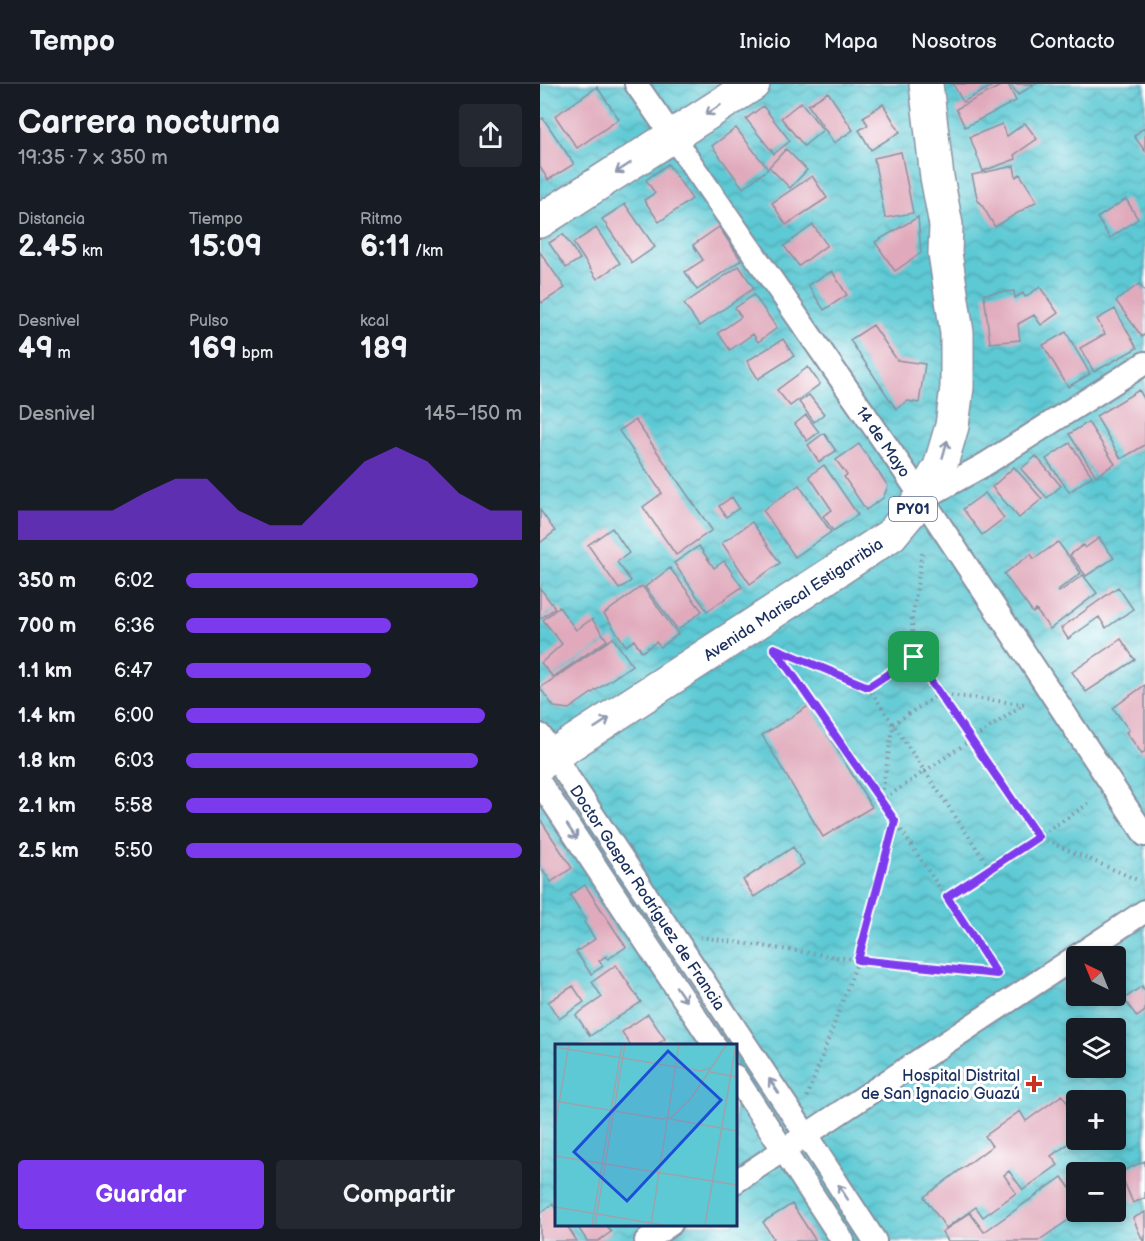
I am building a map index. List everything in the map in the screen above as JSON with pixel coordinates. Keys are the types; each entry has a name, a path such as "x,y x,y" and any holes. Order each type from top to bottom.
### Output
{"highway":[{"path":"540,221 753,84"},
{"path":"913,84 936,225 945,253"},
{"name":"Avenida Mariscal Estigarribia","path":"543,759 891,535 921,499 940,467 951,426 957,387 957,333 945,253 946,225 937,177 926,84"}],"street":[{"name":"14 de Mayo","path":"636,84 903,470 1145,835"},
{"path":"921,499 984,465 1145,363"},
{"name":"Doctor Gaspar Rodríguez de Francia","path":"543,759 714,1044"},
{"name":"Doctor Gaspar Rodríguez de Francia","path":"543,759 806,1135 875,1241"},
{"path":"736,1181 1145,911"},
{"path":"736,1078 843,1241"},
{"path":"646,1241 668,1226"}],"path":[{"path":"922,553 912,620 914,657 1038,837 1140,881"},
{"path":"698,937 858,960 997,974 947,897 774,648 868,687 990,868"},
{"path":"868,687 914,657"},
{"path":"939,694 1024,704 881,801 893,724 939,694"},
{"path":"947,897 1091,802"},
{"path":"806,1098 858,960 895,821"}],"water":[{"path":"540,84 1145,84 1145,1241 540,1241"}],"building":[{"path":"953,84 996,84 963,102"},
{"path":"1008,84 1016,101 965,127 956,109"},
{"path":"1010,84 1035,84 1018,95"},
{"path":"597,87 619,119 577,148 555,116"},
{"path":"828,92 853,130 834,143 808,105"},
{"path":"801,102 823,130 804,146 781,118"},
{"path":"883,104 900,132 871,150 859,130 868,125 863,117"},
{"path":"763,106 790,141 774,154 746,119"},
{"path":"543,118 574,164 548,180 540,167 540,120"},
{"path":"1025,123 1037,139 1014,155 1016,159 983,171 970,137 1002,124 1007,136"},
{"path":"1145,127 1145,151 1134,136"},
{"path":"736,128 768,169 743,188 712,146"},
{"path":"786,149 807,170 790,188 769,167"},
{"path":"901,152 913,213 885,218 874,158"},
{"path":"668,164 692,199 659,222 644,200 655,193 646,180"},
{"path":"1014,166 1016,177 1020,174 1037,201 995,227 978,202 972,175"},
{"path":"812,176 827,198 786,225 772,203"},
{"path":"1126,199 1138,219 1110,238 1097,218"},
{"path":"625,204 655,247 632,263 602,219"},
{"path":"918,217 921,253 895,271 875,242"},
{"path":"813,225 827,245 799,266 784,246"},
{"path":"719,227 741,260 697,290 685,272 703,260 693,245"},
{"path":"596,228 620,263 597,279 573,243"},
{"path":"563,234 580,259 566,268 549,243"},
{"path":"540,252 565,288 542,303 540,299"},
{"path":"739,266 754,288 699,326 684,304"},
{"path":"832,271 847,295 824,310 808,285"},
{"path":"1139,284 1145,292 1145,334 1142,337 1116,301"},
{"path":"1040,287 1058,313 1041,325 1034,315 1018,324 1020,340 990,343 984,294 1014,291 1015,298 1023,293 1025,297"},
{"path":"754,295 777,328 758,342 753,334 730,350 718,333 741,317 735,308"},
{"path":"1115,309 1137,348 1094,372 1080,348 1105,334 1097,319"},
{"path":"873,325 897,360 925,364 919,403 908,401 896,409 850,340"},
{"path":"1066,332 1090,374 1068,387 1043,345"},
{"path":"783,339 794,356 758,379 747,361"},
{"path":"808,367 820,384 790,406 777,390"},
{"path":"1139,390 1145,400 1145,445 1121,459 1096,416"},
{"path":"809,395 824,414 814,422 799,402"},
{"path":"806,415 819,432 807,441 795,424"},
{"path":"635,420 712,530 676,555 643,507 662,493 619,431"},
{"path":"1088,422 1115,464 1096,476 1069,434"},
{"path":"824,433 836,451 819,462 808,445"},
{"path":"1070,443 1092,476 1069,492 1046,459"},
{"path":"859,444 888,486 883,498 866,510 844,477 847,475 836,460"},
{"path":"1036,456 1061,486 1047,498 1021,469"},
{"path":"824,465 858,515 833,531 823,516 832,510 809,476"},
{"path":"1014,467 1042,499 1019,518 992,487"},
{"path":"799,485 831,532 795,557 763,510"},
{"path":"985,493 1004,518 982,535 963,509"},
{"path":"732,497 739,508 726,517 719,506"},
{"path":"540,510 555,531 540,543"},
{"path":"752,522 780,563 750,584 722,543"},
{"path":"612,528 629,553 617,562 631,581 619,589 588,545"},
{"path":"1099,538 1114,558 1086,576 1070,555 1083,545 1085,548"},
{"path":"1058,542 1081,573 1058,590 1059,592 1083,575 1097,593 1050,629 1036,610 1033,613 1004,574 1031,554 1034,559"},
{"path":"699,546 714,568 724,561 742,587 707,611 674,563"},
{"path":"670,568 702,611 678,630 645,587"},
{"path":"642,586 678,634 661,647 656,642 642,652 634,640 626,646 604,614"},
{"path":"1118,587 1133,609 1106,628 1099,617 1068,639 1061,628"},
{"path":"540,588 555,608 540,619"},
{"path":"559,607 576,630 592,619 607,640 553,677 541,663 562,644 543,620"},
{"path":"613,638 632,665 569,709 554,707 540,688"},
{"path":"1121,639 1135,660 1086,692 1072,672"},
{"path":"1145,685 1145,751 1142,754 1126,732 1129,730 1113,708"},
{"path":"810,705 872,807 823,837 762,735"},
{"path":"540,819 572,868 551,882 540,866"},
{"path":"793,847 804,864 754,897 743,880"},
{"path":"585,885 626,947 608,959 606,956 599,961 603,966 591,974 576,952 595,939 570,895"},
{"path":"616,965 641,1002 590,1036 576,1015 602,997 592,982"},
{"path":"573,986 584,1002 559,1019 548,1002"},
{"path":"1142,986 1145,991 1145,1011 1137,1017 1126,1002 1126,998"},
{"path":"648,1014 665,1039 658,1044 630,1044 622,1032"},
{"path":"1062,1095 1066,1101 1066,1146 1051,1156 1058,1165 1023,1190 1009,1171 1004,1175 1016,1193 983,1217 976,1207 946,1228 924,1197 992,1146 985,1136 1020,1111 1026,1121"},
{"path":"1145,1161 1145,1198 1133,1203 1126,1186 1126,1169"},
{"path":"1062,1177 1066,1182 1066,1222 1038,1241 948,1241 942,1232 970,1213 984,1232"},
{"path":"553,1204 555,1226 567,1226 577,1241 540,1241 540,1213"},
{"path":"792,1204 816,1241 769,1241 773,1238 763,1222"},
{"path":"1145,1212 1145,1241 1143,1241 1133,1218"},
{"path":"577,1226 607,1226 611,1232 598,1241 587,1241"}],"place":[{"name":"Hospital Distrital de San Ignacio Guazú","path":"1034,1084"}],"route":[{"path":"774,648 868,687 914,657 1038,837 947,897 997,974 858,960 895,821 774,648"}]}
